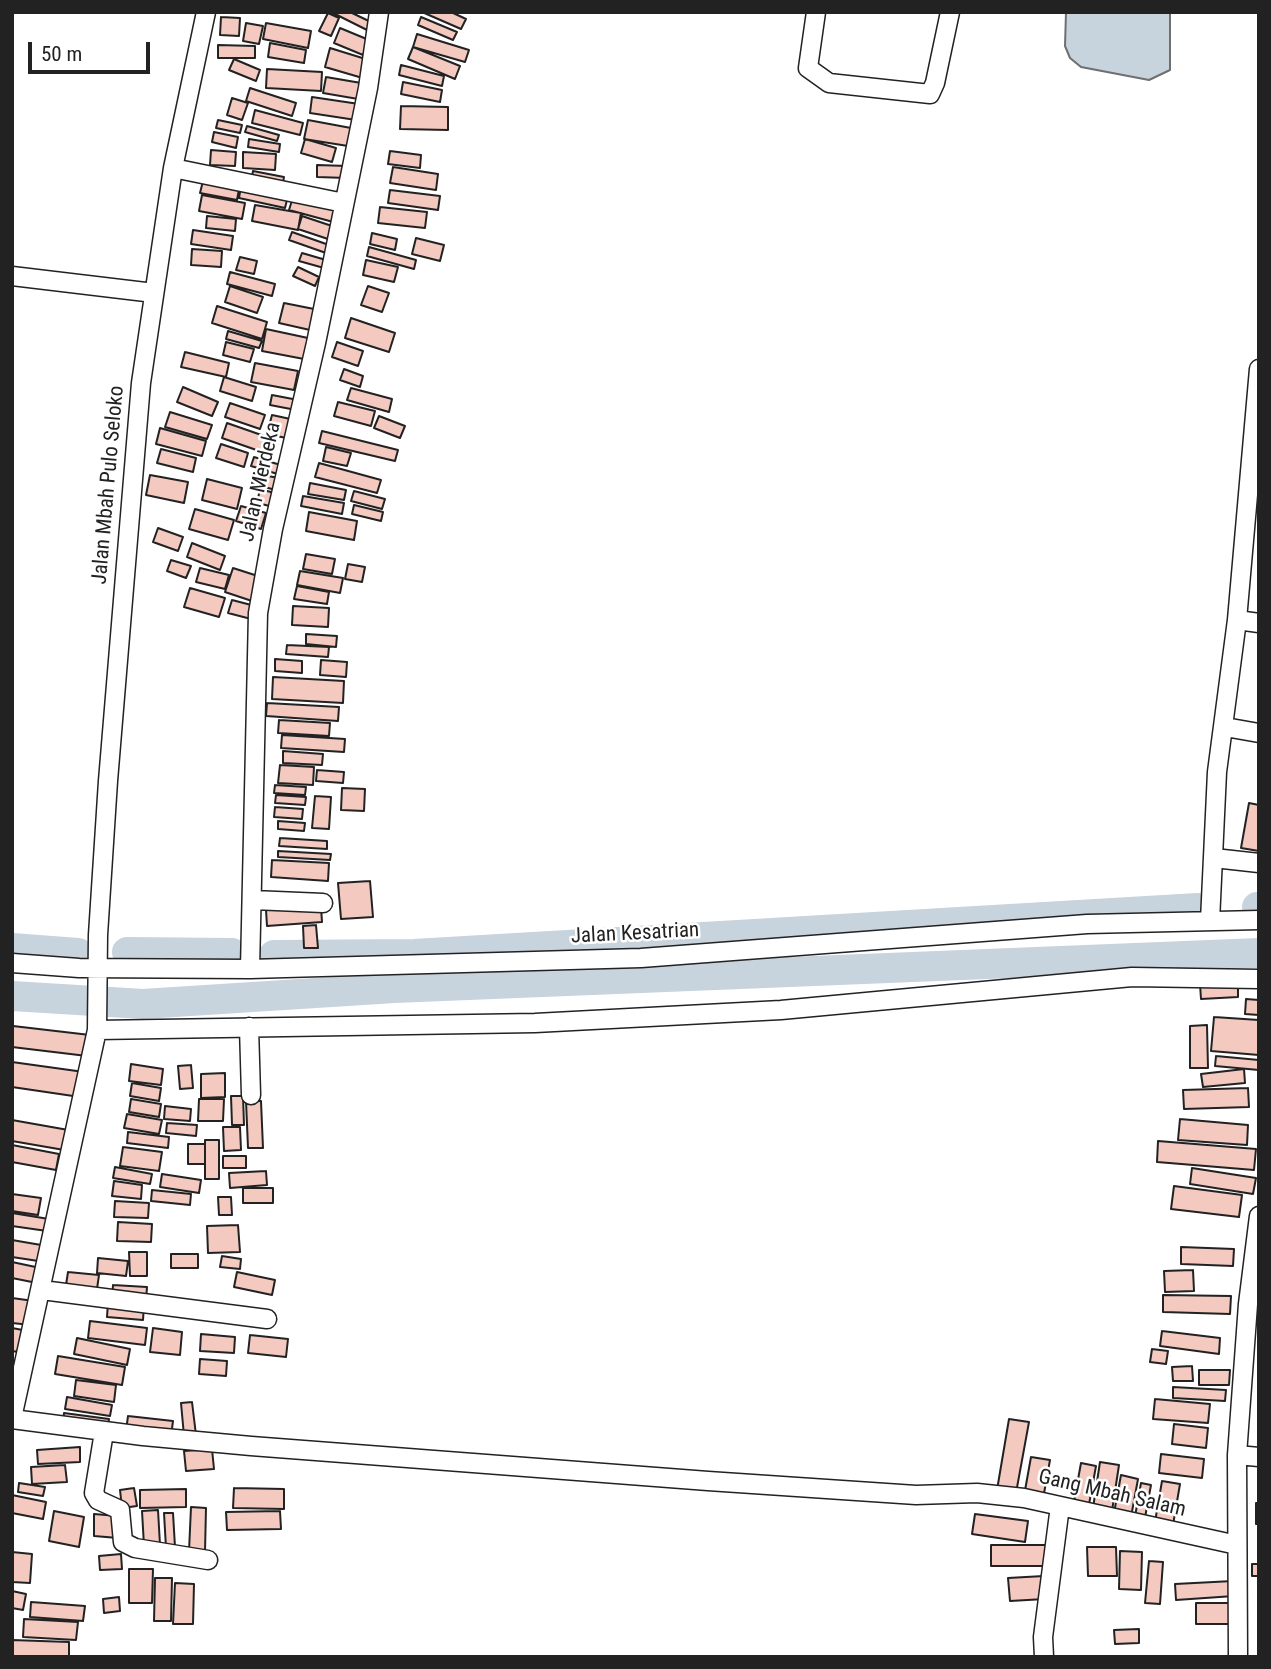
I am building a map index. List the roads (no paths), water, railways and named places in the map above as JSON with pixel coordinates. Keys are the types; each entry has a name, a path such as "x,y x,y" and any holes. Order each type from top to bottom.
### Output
{"street":[{"name":"Jalan Mbah Pulo Seloko","path":"12,1418 42,1290 97,1023 99,935 121,600 141,383 173,168 206,12"},
{"name":"Jalan Merdeka","path":"250,958 258,613 273,529 316,343 368,88 379,12"},
{"path":"816,12 808,68 829,83 930,94 935,83 950,12"},
{"path":"173,168 344,203"},
{"path":"12,276 154,293"},
{"path":"1210,910 1217,772 1252,516 1259,369"},
{"path":"1237,620 1259,623"},
{"path":"1225,727 1259,733"},
{"path":"1214,858 1259,863"},
{"path":"253,900 323,903"},
{"name":"Jalan Kesatrian","path":"12,963 98,968 250,958 641,958 1087,924 1210,910 1259,920"},
{"path":"97,1023 250,1036 781,1010 1132,976 1259,979"},
{"path":"250,1036 251,1095"},
{"path":"1238,1657 1237,1455 1248,1304 1259,1216"},
{"path":"42,1290 267,1319"},
{"name":"Gang Mbah Salam","path":"12,1418 104,1432 708,1481 916,1494 977,1493 1024,1498 1237,1545"},
{"path":"104,1432 94,1493 98,1500 120,1510 123,1542 135,1548 208,1560"},
{"path":"1237,1455 1259,1457"},
{"path":"1044,1657 1044,1637 1060,1506"}],"waterway":[{"path":"274,955 414,954 1198,908"},
{"path":"12,948 78,953"},
{"path":"127,952 232,953"},
{"path":"12,996 143,1004 394,988 1259,953"}]}
